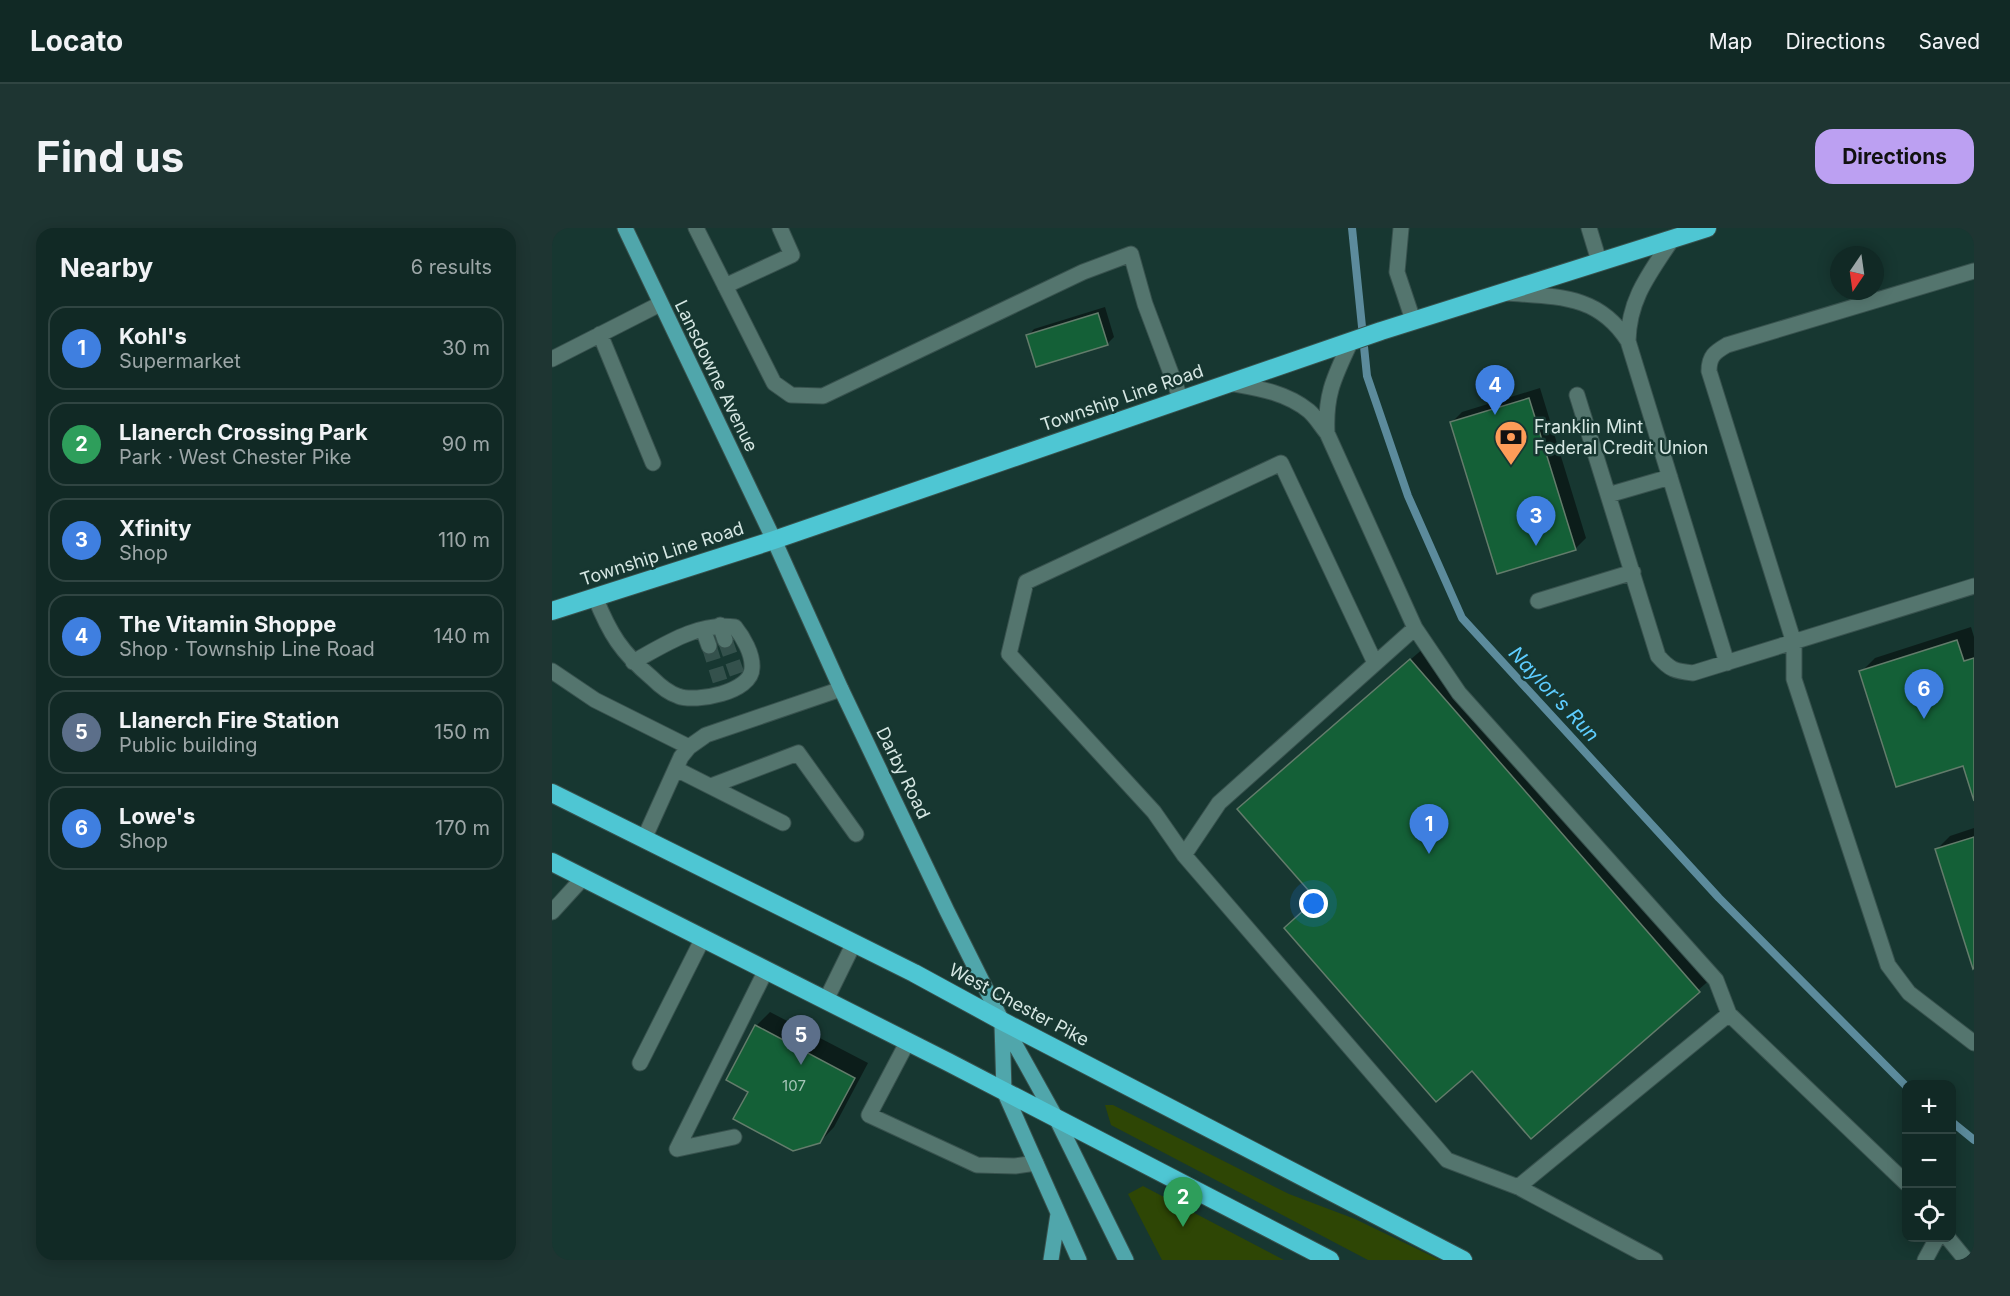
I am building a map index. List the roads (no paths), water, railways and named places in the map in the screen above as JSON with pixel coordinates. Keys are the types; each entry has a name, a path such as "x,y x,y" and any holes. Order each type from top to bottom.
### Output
{"highway":[{"name":"Township Line Road","path":"552,611 774,540 1413,320 1707,228"},
{"name":"West Chester Pike","path":"552,793 914,973 1463,1260"},
{"path":"552,862 908,1041 1330,1260"}],"main road":[{"name":"Lansdowne Avenue","path":"625,228 774,540"},
{"name":"Darby Road","path":"774,540 841,689 1002,1021 1056,1118 1126,1260"},
{"name":"Darby Road","path":"1002,1021 1004,1091 1079,1260"},
{"path":"1051,1260 1058,1214"}],"street":[{"path":"696,228 774,383 791,395 823,396 1083,272 1131,254 1145,304 1181,400"},
{"path":"725,286 792,255 780,228"},
{"path":"1401,228 1397,273 1413,320"},
{"path":"1589,228 1599,261"},
{"path":"1673,238 1634,301 1628,327 1628,341 1727,663"},
{"path":"1974,271 1727,345 1713,354 1709,361 1709,371 1794,643 1794,679 1888,965 1909,993 1974,1042"},
{"path":"1501,292 1556,297 1591,306 1613,321 1628,341"},
{"path":"552,359 660,304"},
{"path":"600,334 653,463"},
{"path":"1327,433 1326,410 1330,390 1351,341"},
{"path":"1229,383 1263,389 1288,398 1310,412 1327,433 1415,628 1459,693 1716,980 1729,1014 1902,1179"},
{"path":"1577,395 1658,656 1667,667 1676,671 1693,673 1974,586"},
{"path":"1375,663 1281,463 1026,582 1009,654 1154,812 1184,855 1447,1160 1518,1187 1655,1260"},
{"path":"1608,495 1670,477"},
{"path":"1538,601 1633,572"},
{"path":"595,597 608,629 633,662 660,685 678,696 698,700 722,687 730,691 738,679 749,678 753,668 745,638 735,627 720,625 677,638 633,662"},
{"path":"720,625 725,640"},
{"path":"1184,855 1219,803 1415,628"},
{"path":"704,629 709,646"},
{"path":"552,671 596,700 689,747"},
{"path":"644,838 676,769 689,747 706,735 841,689"},
{"path":"711,786 798,753 856,834"},
{"path":"676,769 783,823"},
{"path":"552,912 583,878"},
{"path":"640,1062 703,938"},
{"path":"826,1000 854,943"},
{"path":"734,1137 677,1149 766,970"},
{"path":"1518,1187 1729,1014"},
{"path":"908,1041 869,1115 977,1165 1015,1166 1036,1163"},
{"path":"1925,1260 1935,1242"},
{"path":"1951,1242 1966,1260"}],"waterway":[{"name":"Naylor's Run","path":"1352,228 1367,376 1408,496 1462,618 1719,898 1902,1082"},
{"name":"Naylor's Run","path":"1956,1125 1974,1140"}],"tunnel":[{"path":"725,640 737,674"},
{"path":"709,646 720,681"}],"place":[{"name":"The Vitamin Shoppe","path":"1495,415"},
{"name":"Franklin Mint Federal Credit Union","path":"1511,466"},
{"name":"Xfinity","path":"1536,546"},
{"name":"Lowe's","path":"1924,719"},
{"name":"Kohl's","path":"1429,854"},
{"name":"Llanerch Fire Station","path":"801,1065"},
{"name":"Llanerch Crossing Park","path":"1183,1227"}]}
